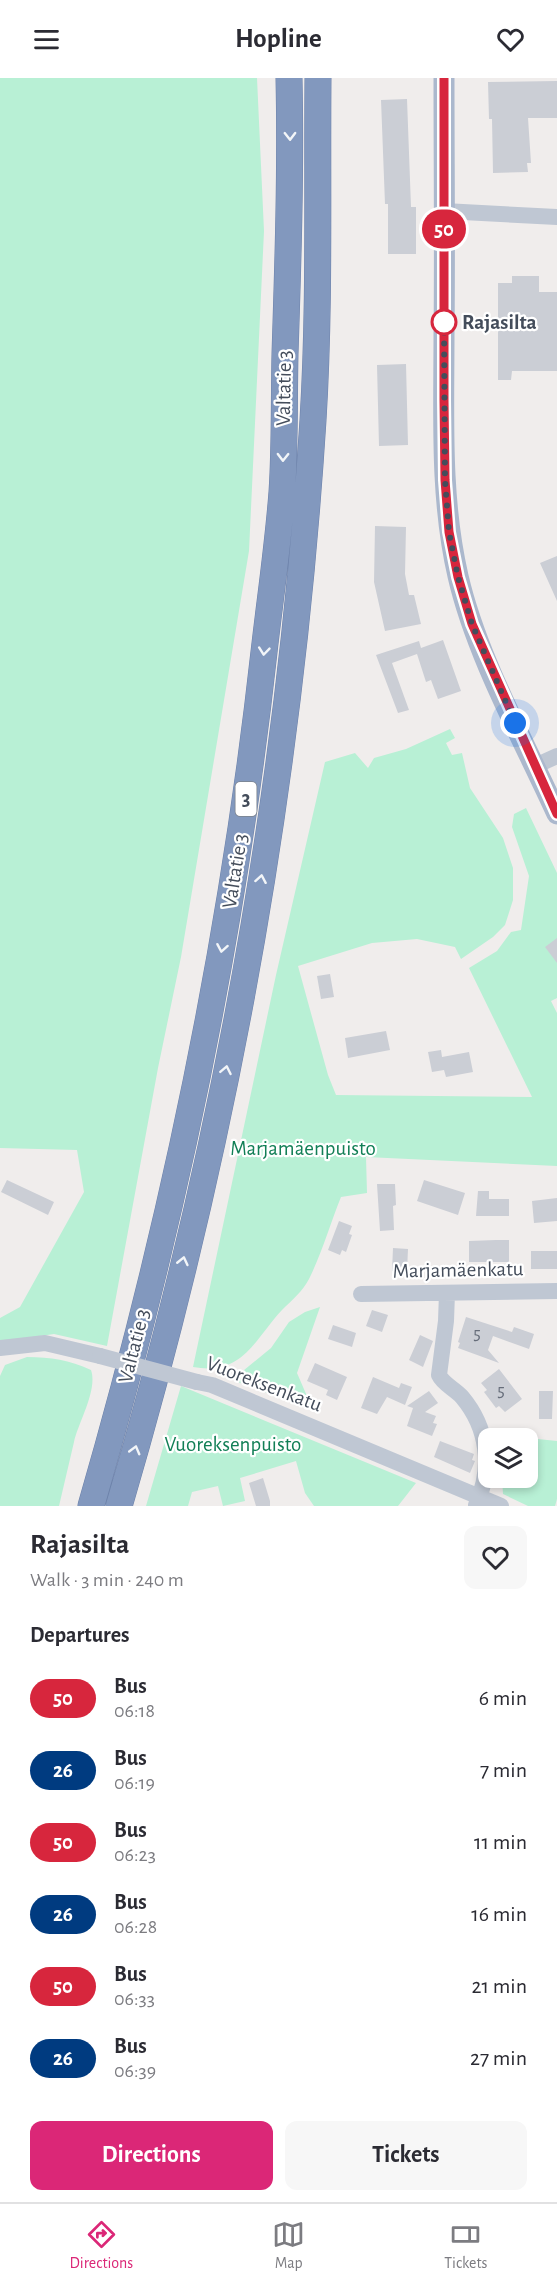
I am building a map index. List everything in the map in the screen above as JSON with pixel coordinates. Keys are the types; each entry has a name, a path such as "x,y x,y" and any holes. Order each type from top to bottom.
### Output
{"highway":[{"name":"Valtatie 3","path":"92,1506 137,1338 182,1153 215,988 255,734 282,493 291,164 289,78"},
{"name":"Valtatie 3","path":"119,1506 163,1344 208,1159 243,982 282,736 296,613 313,421 317,333 318,78"}],"main road":[{"path":"444,78 444,400 445,480 449,532 458,577 472,624 557,814"}],"street":[{"path":"444,212 557,217"},
{"path":"535,766 557,756"},
{"name":"Marjamäenkatu","path":"361,1294 557,1291"},
{"path":"447,1293 446,1322 439,1375 468,1405 485,1442 487,1470 478,1502"},
{"name":"Vuoreksenkatu","path":"0,1348 45,1343 212,1385 478,1502 501,1506"}],"green space":[{"path":"0,78 257,78 264,231 249,551 181,957 158,1068 107,1346 54,1334 0,1342 0,1318 20,1307 84,1192 77,1150 0,1148"},
{"name":"Marjamäenpuisto","path":"450,729 455,738 446,743 452,755 462,753 470,788 503,838 513,868 513,900 505,925 493,937 461,959 455,947 417,939 372,943 298,966 328,1075 336,1095 532,1097 469,968 497,951 511,932 521,930 529,876 512,827 514,814 526,808 557,873 557,998 551,1001 557,1013 557,1166 366,1157 367,1193 341,1197 307,1283 255,1344 236,1361 210,1368 193,1367 276,975 325,762 355,753 368,768 374,758 406,749"},
{"path":"320,1307 297,1373 313,1410 235,1381 238,1375 271,1348 289,1322 305,1312"},
{"path":"27,1357 60,1360 91,1370 90,1397 76,1434 59,1506 0,1506 0,1376 5,1365"},
{"name":"Vuoreksenpuisto","path":"181,1386 416,1483 398,1506 314,1506 305,1493 296,1461 240,1478 245,1501 223,1506 218,1486 192,1492 188,1506 146,1506"},
{"path":"538,1439 557,1441 555,1506 528,1506 503,1494 503,1488 538,1488"}],"building":[{"path":"557,81 557,118 528,118 531,163 527,163 528,172 493,173 492,119 489,119 488,82"},
{"path":"407,99 411,207 416,207 416,254 388,254 388,204 385,204 381,100"},
{"path":"512,276 539,276 539,292 557,292 557,371 512,371 511,380 498,380 498,283 512,283"},
{"path":"406,364 408,445 379,446 377,365"},
{"path":"375,526 406,527 405,574 409,595 414,595 421,624 385,631 374,582"},
{"path":"557,556 557,601 540,563"},
{"path":"443,640 461,691 438,699 431,680 426,682 417,654 392,663 409,710 398,713 376,655 419,641 421,648"},
{"path":"557,938 557,963 545,947"},
{"path":"330,974 334,997 321,999 317,976"},
{"path":"386,1031 390,1050 348,1058 345,1038"},
{"path":"441,1050 442,1057 469,1052 473,1072 446,1077 444,1070 432,1072 428,1052"},
{"path":"7,1180 54,1202 48,1215 1,1192"},
{"path":"424,1180 465,1193 458,1215 417,1201"},
{"path":"377,1184 395,1184 394,1230 380,1231"},
{"path":"478,1191 489,1191 489,1199 509,1199 509,1216 476,1216"},
{"path":"557,1198 557,1221 534,1223 532,1201"},
{"path":"339,1221 352,1226 349,1234 352,1235 346,1252 342,1250 340,1255 328,1250"},
{"path":"509,1240 509,1262 469,1262 469,1241"},
{"path":"393,1248 408,1249 407,1271 392,1271"},
{"path":"531,1251 557,1251 557,1269 531,1269"},
{"path":"372,1310 388,1315 382,1332 366,1326"},
{"path":"466,1317 512,1332 514,1327 534,1334 529,1349 493,1336 488,1350 499,1363 458,1348"},
{"path":"333,1325 356,1333 352,1347 328,1339"},
{"path":"420,1335 433,1341 423,1367 409,1360"},
{"path":"315,1363 347,1377 337,1400 326,1395 328,1390 307,1381"},
{"path":"499,1369 522,1399 505,1412 499,1406 496,1408 484,1392 487,1390 481,1383"},
{"path":"373,1377 399,1388 401,1383 412,1387 405,1405 387,1397 377,1414 361,1408"},
{"path":"429,1391 438,1403 425,1412 436,1416 433,1423 437,1424 432,1436 407,1426 413,1408 407,1406"},
{"path":"539,1391 553,1391 552,1419 539,1419"},
{"path":"440,1441 474,1454 472,1460 475,1461 470,1473 434,1457"},
{"path":"263,1478 270,1506 256,1506 249,1483"}],"bus line":[{"name":"50","path":"444,78 444,400 445,480 449,532 458,577 472,624 557,814"}],"place":[{"name":"Rajasilta","path":"444,322"}],"route":[{"path":"444,322 445,480 449,532 458,577 472,624 515,723"}]}
